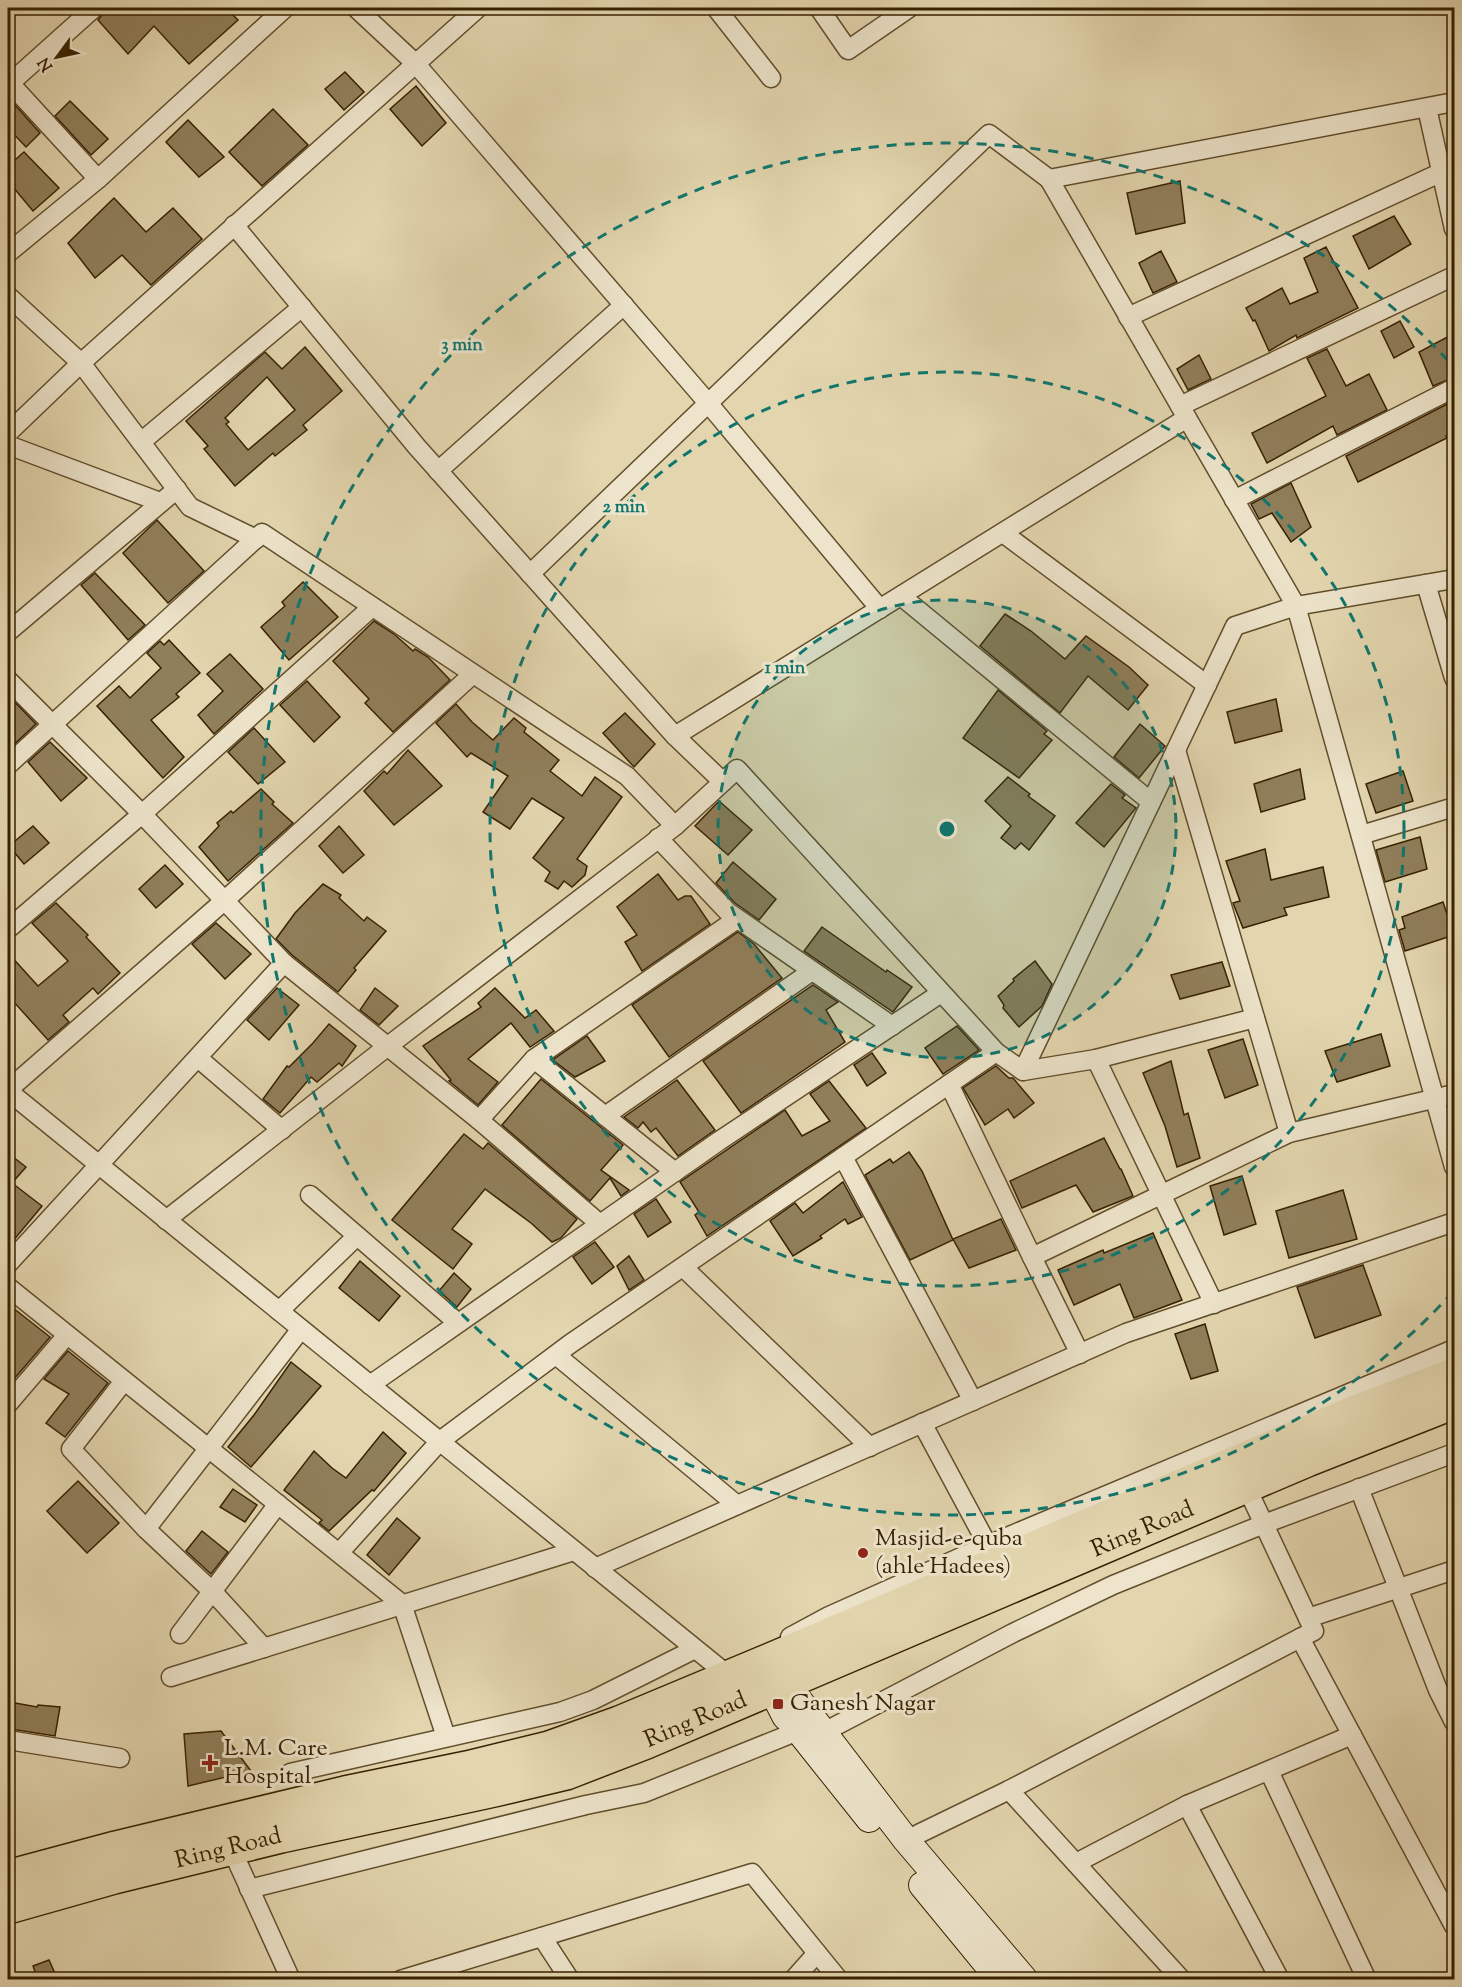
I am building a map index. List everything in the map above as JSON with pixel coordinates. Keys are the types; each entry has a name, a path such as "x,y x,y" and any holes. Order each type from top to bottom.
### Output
{"highway":[{"name":"Ring Road","path":"8,1907 231,1848 566,1773 646,1742 762,1675 992,1553 1455,1375"},
{"name":"Ring Road","path":"8,1877 116,1848 345,1793 467,1768 549,1748 762,1675 1455,1402"}],"street":[{"path":"94,8 8,83 98,179"},
{"path":"8,253 98,179 285,8"},
{"path":"356,8 415,63 708,403 880,609"},
{"path":"8,433 81,363 478,8"},
{"path":"716,8 771,78"},
{"path":"819,8 848,50 909,8"},
{"path":"1048,179 1455,102"},
{"path":"1427,108 1455,229"},
{"path":"530,574 989,134 1048,179 1296,606 1455,1167"},
{"path":"1128,317 1442,172"},
{"path":"234,225 438,471 675,736 723,782"},
{"path":"675,736 1004,533 1184,412 1455,276"},
{"path":"8,296 81,363 190,507 256,539"},
{"path":"438,471 624,305"},
{"path":"141,442 302,308"},
{"path":"1234,500 1455,388"},
{"path":"8,445 160,502"},
{"path":"8,632 177,489"},
{"path":"8,765 262,533 627,776 675,826"},
{"path":"1004,533 1207,685"},
{"path":"1023,1071 1236,626 1296,606 1455,579"},
{"path":"1426,584 1455,678"},
{"path":"901,596 1151,802"},
{"path":"8,929 142,814 372,607"},
{"path":"473,674 224,902 8,1090 695,1649 762,1675 798,1699 906,1840 1002,1974"},
{"path":"8,680 142,814 284,963 479,1120 600,1224"},
{"path":"1176,750 1289,1133"},
{"path":"166,1220 675,826 737,769 996,1052 1023,1071 1096,1059 1255,1017"},
{"path":"1361,835 1455,807"},
{"path":"658,838 728,912 892,1026"},
{"path":"479,1120 534,1059 737,919"},
{"path":"8,1264 284,963"},
{"path":"605,1116 812,971"},
{"path":"370,1385 675,1172 941,993"},
{"path":"339,1553 440,1442 556,1355 996,1052"},
{"path":"198,1058 282,1130"},
{"path":"534,1059 675,1172"},
{"path":"1096,1059 1214,1304"},
{"path":"949,1084 1080,1354"},
{"path":"1032,1257 1289,1133 1455,1094"},
{"path":"843,1157 973,1401"},
{"path":"310,1195 458,1323"},
{"path":"595,1568 1126,1333 1455,1222"},
{"path":"279,1311 357,1236"},
{"path":"683,1267 870,1447"},
{"path":"8,1287 402,1604 446,1737"},
{"path":"146,1528 301,1329"},
{"path":"8,1404 67,1335"},
{"path":"922,1424 992,1553 1455,1349"},
{"path":"556,1355 737,1505"},
{"path":"124,1381 71,1449 146,1528 213,1592 264,1648"},
{"path":"824,1732 1013,1633 1113,1585 1264,1524 1455,1453"},
{"path":"906,1840 1009,1790 1314,1631 1246,1486"},
{"path":"1359,1488 1438,1690 1455,1722"},
{"path":"180,1634 278,1504"},
{"path":"171,1677 574,1551"},
{"path":"1308,1618 1455,1570"},
{"path":"1300,1638 1455,1926"},
{"path":"291,1773 560,1712 593,1700 695,1649"},
{"path":"762,1675 785,1716 1002,1974"},
{"path":"249,1888 644,1792 798,1731"},
{"path":"1076,1863 1187,1805 1352,1735"},
{"path":"8,1740 120,1758"},
{"path":"1269,1771 1367,1980"},
{"path":"1009,1790 1182,1980"},
{"path":"1187,1805 1280,1980"},
{"path":"231,1848 291,1980"},
{"path":"400,1980 430,1975 542,1937 753,1873 839,1980"},
{"path":"542,1937 570,1980"},
{"path":"793,1980 817,1953"}],"building":[{"path":"105,8 226,8 238,20 189,64 154,26 128,54 98,20"},
{"path":"345,72 364,92 344,110 325,89"},
{"path":"416,86 446,123 422,146 390,109"},
{"path":"8,97 40,133 26,147 8,128"},
{"path":"70,101 108,139 91,155 55,116"},
{"path":"273,109 308,145 262,186 229,152"},
{"path":"188,120 224,157 199,177 166,142"},
{"path":"24,152 59,188 33,211 8,181 8,166"},
{"path":"1180,181 1185,223 1136,234 1127,193"},
{"path":"114,198 146,232 173,208 202,239 151,285 122,255 95,278 68,243"},
{"path":"1394,216 1411,244 1369,269 1353,236"},
{"path":"1326,247 1358,308 1297,338 1296,335 1269,351 1255,320 1253,321 1246,308 1282,288 1290,304 1318,292 1304,258"},
{"path":"1161,251 1177,282 1153,293 1139,263"},
{"path":"1400,321 1414,347 1394,358 1381,331"},
{"path":"1455,333 1455,377 1433,386 1419,352"},
{"path":"305,347 342,391 303,425 307,430 275,456 273,453 235,486 204,449 208,446 186,421 265,352 282,369","holes":["267,377 295,410 248,450 226,424 229,422 225,418"]},
{"path":"1327,349 1346,386 1369,374 1387,410 1337,435 1333,426 1267,463 1252,433 1326,396 1307,358"},
{"path":"1199,355 1211,379 1188,390 1177,369"},
{"path":"1455,400 1455,434 1454,432 1446,436 1447,438 1358,482 1346,456"},
{"path":"1291,483 1311,527 1291,542 1272,513 1259,519 1251,504"},
{"path":"157,520 204,571 168,603 123,553"},
{"path":"95,573 145,625 128,640 81,585"},
{"path":"303,582 338,617 289,660 261,627 285,606 282,602"},
{"path":"1005,614 1031,631 1065,659 1086,636 1129,667 1148,685 1128,710 1088,676 1060,713 980,646"},
{"path":"374,621 394,634 413,651 415,649 428,657 450,680 393,732 365,703 369,699 333,661"},
{"path":"169,640 200,673 176,694 179,697 151,720 184,757 163,778 97,706 119,686 130,698 161,668 147,653 160,641 164,645"},
{"path":"230,654 263,689 214,734 198,715 223,691 207,674"},
{"path":"307,681 340,717 314,742 280,705"},
{"path":"998,690 1047,731 1044,734 1052,740 1019,778 963,738"},
{"path":"8,695 36,724 8,750"},
{"path":"1276,699 1282,731 1235,743 1227,712"},
{"path":"456,704 493,740 514,718 526,728 524,732 559,760 550,771 582,796 595,777 622,797 577,859 587,866 585,875 572,887 564,881 558,889 545,881 550,872 533,858 564,818 532,798 510,829 483,812 508,776 471,753 467,757 436,723"},
{"path":"625,713 655,744 634,767 603,733"},
{"path":"1140,724 1165,746 1139,778 1114,757"},
{"path":"254,728 285,762 258,784 228,752"},
{"path":"50,742 87,778 61,801 28,762"},
{"path":"408,750 442,786 394,825 364,791 384,771 387,774"},
{"path":"1300,769 1305,799 1261,812 1254,784"},
{"path":"1403,771 1413,801 1376,813 1366,784"},
{"path":"1008,777 1030,794 1028,796 1055,816 1029,850 1021,843 1015,849 1001,838 1011,826 985,801"},
{"path":"1111,784 1125,795 1122,798 1136,808 1104,847 1076,823"},
{"path":"261,789 274,802 272,804 293,823 228,881 199,847 219,826 217,823 231,811 233,813"},
{"path":"719,801 752,830 728,855 695,826"},
{"path":"33,826 49,843 24,864 9,846"},
{"path":"339,826 364,855 343,873 319,846"},
{"path":"1420,837 1427,869 1385,882 1376,850"},
{"path":"1265,849 1271,880 1323,867 1329,897 1284,908 1287,915 1243,928 1233,903 1240,901 1226,861"},
{"path":"733,862 776,899 759,920 735,903 716,883"},
{"path":"165,865 183,884 156,908 139,889"},
{"path":"658,874 678,900 691,896 710,924 642,971 625,942 637,935 617,907"},
{"path":"323,884 341,895 339,898 364,921 367,917 386,931 354,968 356,970 338,992 276,939 295,913"},
{"path":"1443,902 1454,935 1405,951 1399,930 1405,928 1402,917"},
{"path":"56,903 88,935 86,937 120,973 98,994 93,988 63,1015 69,1022 48,1040 14,1002 8,1008 8,953 38,986 68,961 32,923"},
{"path":"216,923 251,954 225,979 192,944"},
{"path":"822,927 886,972 887,970 912,987 893,1012 804,951"},
{"path":"738,932 754,944 782,978 669,1057 632,1005"},
{"path":"1035,961 1052,984 1042,1006 1019,1027 1003,1008 1004,1005 998,996 1014,981 1013,979"},
{"path":"1222,962 1230,986 1180,999 1171,975"},
{"path":"813,985 838,1002 826,1010 845,1042 741,1113 703,1061"},
{"path":"277,988 299,1005 269,1040 247,1020"},
{"path":"375,988 398,1006 379,1025 360,1010"},
{"path":"495,988 525,1018 536,1010 554,1031 530,1047 511,1023 468,1059 498,1082 478,1105 449,1081 451,1080 423,1046 481,1007 478,1003"},
{"path":"329,1024 356,1046 342,1066 339,1063 317,1082 311,1077 280,1113 263,1099 287,1066 289,1067 313,1043"},
{"path":"957,1026 979,1050 943,1074 925,1048"},
{"path":"1381,1034 1390,1066 1337,1082 1325,1051"},
{"path":"587,1036 605,1061 575,1077 554,1059"},
{"path":"1243,1039 1258,1085 1225,1098 1208,1050"},
{"path":"872,1053 886,1073 867,1086 854,1065"},
{"path":"1171,1061 1184,1115 1188,1113 1200,1158 1177,1167 1165,1126 1143,1073"},
{"path":"996,1066 1009,1078 1013,1078 1034,1103 1014,1118 1008,1109 985,1125 963,1088"},
{"path":"541,1079 623,1145 601,1170 629,1190 621,1196 610,1178 590,1201 502,1125"},
{"path":"677,1080 715,1130 678,1156 656,1128 651,1132 643,1122 638,1128 624,1117"},
{"path":"829,1081 866,1128 707,1236 695,1215 699,1212 680,1182 785,1110 802,1136 830,1121 810,1094"},
{"path":"464,1134 483,1149 488,1143 577,1219 561,1238 552,1242 531,1223 485,1189 452,1229 472,1244 453,1269 392,1220"},
{"path":"1104,1138 1133,1196 1093,1212 1076,1185 1022,1208 1010,1181"},
{"path":"909,1152 922,1171 953,1240 910,1260 865,1175 890,1159 893,1163"},
{"path":"8,1153 26,1167 12,1183 42,1206 8,1247"},
{"path":"1242,1176 1256,1224 1224,1235 1210,1186"},
{"path":"843,1182 862,1217 848,1224 845,1219 820,1236 822,1238 793,1256 770,1221 795,1203 803,1213"},
{"path":"1343,1190 1357,1239 1289,1258 1276,1211"},
{"path":"656,1199 671,1222 648,1237 634,1214"},
{"path":"1001,1219 1016,1250 969,1268 953,1239"},
{"path":"1153,1233 1182,1300 1134,1318 1120,1284 1074,1305 1058,1270 1103,1250 1104,1253"},
{"path":"595,1242 614,1267 592,1284 573,1257"},
{"path":"629,1256 644,1280 629,1290 617,1266"},
{"path":"360,1261 400,1296 379,1321 339,1288"},
{"path":"1363,1265 1381,1315 1315,1338 1297,1287"},
{"path":"454,1273 471,1289 457,1307 439,1291"},
{"path":"8,1304 50,1337 8,1386"},
{"path":"1205,1324 1218,1371 1191,1379 1175,1334"},
{"path":"68,1351 108,1383 65,1437 46,1423 69,1394 44,1379"},
{"path":"291,1362 321,1386 251,1467 228,1447 254,1415"},
{"path":"383,1432 406,1453 374,1491 372,1490 329,1531 319,1523 322,1520 284,1490 314,1451 346,1478"},
{"path":"78,1481 119,1523 87,1553 47,1511"},
{"path":"233,1489 257,1505 245,1522 220,1507"},
{"path":"397,1518 420,1538 389,1575 367,1555"},
{"path":"202,1531 228,1552 211,1574 186,1551"},
{"path":"15,1703 37,1707 38,1705 60,1707 55,1736 10,1729"},
{"path":"221,1731 251,1771 188,1786 184,1734"},
{"path":"49,1960 58,1980 38,1980 33,1966"}],"place":[{"name":"Masjid-e-quba (ahle Hadees)","path":"863,1553"},
{"name":"Ganesh Nagar","path":"778,1704"},
{"name":"L.M. Care Hospital","path":"210,1763"}]}
